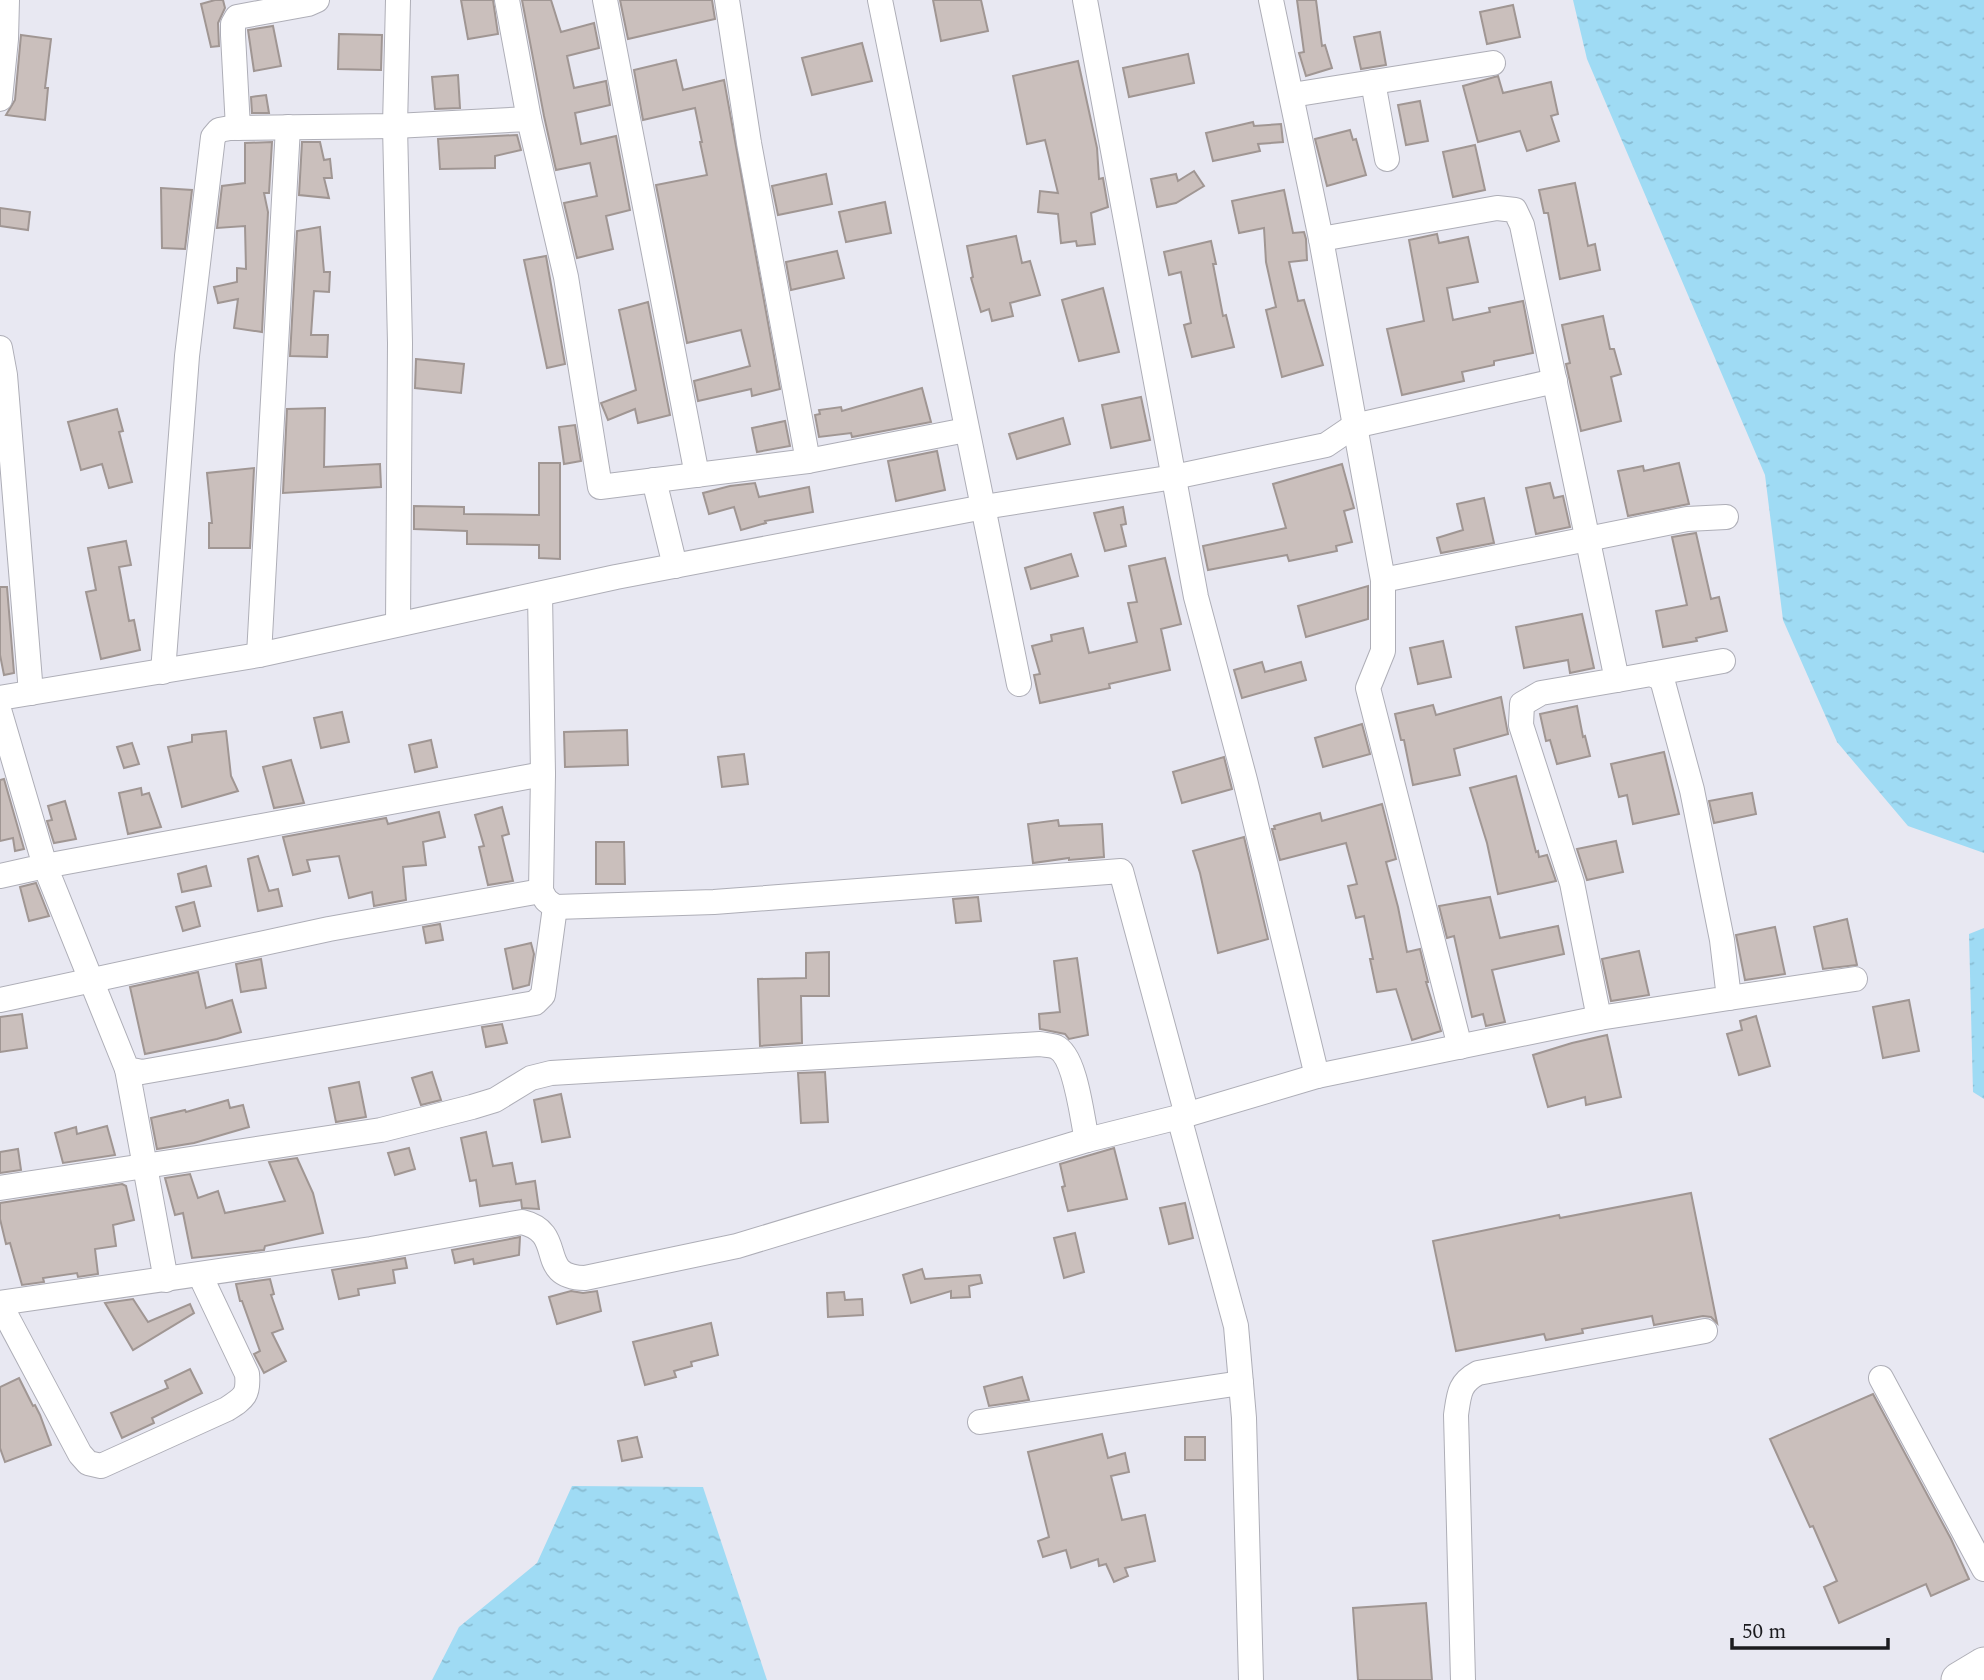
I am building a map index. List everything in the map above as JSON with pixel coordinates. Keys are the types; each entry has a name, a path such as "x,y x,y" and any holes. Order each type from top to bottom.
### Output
{"highway":[{"path":"1959,1680 1984,1665"}],"street":[{"path":"238,128 233,35 233,24 237,17 317,0"},
{"path":"398,0 394,126 400,343 398,624"},
{"path":"507,0 529,119 566,277 600,488 808,461 961,432"},
{"path":"605,0 697,475"},
{"path":"727,0 749,143 808,461"},
{"path":"880,0 1019,684"},
{"path":"1086,0 1196,597 1245,780 1317,1076"},
{"path":"1272,0 1321,239 1383,580 1383,651 1368,688 1460,1047"},
{"path":"0,99 6,39 4,12"},
{"path":"1292,95 1493,63"},
{"path":"1373,82 1387,159"},
{"path":"163,672 187,356 212,137 219,130 238,128 394,126 529,119"},
{"path":"259,655 288,127"},
{"path":"1321,239 1497,208 1515,209 1522,225 1617,680"},
{"path":"0,348 5,375 8,522 31,693"},
{"path":"0,698 259,655 675,566 984,507 1174,477 1326,446 1354,426 1555,382"},
{"path":"654,480 675,566"},
{"path":"1383,580 1687,519 1726,517"},
{"path":"127,1069 142,1072 535,1003 543,995 548,899 540,594"},
{"path":"1599,1018 1572,883 1521,725 1522,704 1541,693 1723,661"},
{"path":"1651,674 1662,679 1692,790 1722,940 1729,998"},
{"path":"0,713 45,866 127,1069 166,1280"},
{"path":"0,876 543,774"},
{"path":"0,1000 330,929 548,899 715,902 1121,871 1236,1326 1241,1383 1251,1680"},
{"path":"200,1275 247,1374 248,1388 243,1399 227,1409 101,1466 88,1463 79,1454 0,1303 371,1249 522,1222 536,1225 545,1235 558,1270 569,1278 585,1278 737,1246 1087,1140 1183,1116 1317,1076 1599,1018 1855,979"},
{"path":"0,1188 381,1130 495,1100 531,1078 551,1073 1040,1044 1056,1047 1064,1054 1072,1070 1087,1140"},
{"path":"1463,1680 1456,1415 1459,1394 1467,1379 1478,1373 1705,1331"},
{"path":"1881,1378 1984,1569"},
{"path":"980,1422 1241,1383"}],"water":[{"path":"1573,0 1984,0 1984,853 1908,826 1837,742 1783,620 1765,475 1587,59"},
{"path":"1984,928 1984,1099 1973,1092 1969,934"},
{"path":"572,1486 703,1487 767,1680 432,1680 459,1627 537,1563"}],"building":[{"path":"223,0 225,8 218,23 219,46 211,47 201,4"},
{"path":"461,0 493,0 498,34 468,39"},
{"path":"522,0 551,0 561,32 594,23 599,48 567,56 574,88 606,81 610,105 575,113 581,144 616,136 630,210 606,216 613,249 577,258 564,203 597,196 590,163 556,170"},
{"path":"620,0 712,0 715,19 628,39"},
{"path":"933,0 981,0 988,31 941,41"},
{"path":"1297,0 1316,0 1322,46 1325,45 1332,68 1306,76 1299,53 1304,52"},
{"path":"1513,5 1520,37 1487,44 1480,12"},
{"path":"273,26 281,66 254,71 248,30"},
{"path":"1380,32 1386,65 1361,69 1354,37"},
{"path":"339,34 382,35 381,70 338,69"},
{"path":"21,35 51,39 45,88 48,88 45,120 6,115 15,100"},
{"path":"862,43 872,81 812,95 802,58"},
{"path":"1188,54 1194,83 1129,97 1123,68"},
{"path":"676,60 683,90 724,80 780,389 752,396 751,389 698,401 694,381 750,366 741,330 687,343 656,185 707,175 702,142 695,108 643,120 634,70"},
{"path":"1078,61 1097,148 1099,179 1103,178 1108,207 1091,213 1095,244 1077,246 1076,241 1061,243 1058,214 1038,212 1040,191 1058,193 1045,140 1027,144 1013,76"},
{"path":"458,75 460,108 435,109 432,77"},
{"path":"1498,76 1503,93 1551,82 1558,114 1551,116 1559,141 1527,151 1520,131 1478,142 1463,86"},
{"path":"266,95 269,113 252,113 251,97"},
{"path":"1420,101 1428,141 1406,145 1398,105"},
{"path":"1253,122 1254,126 1281,124 1283,142 1258,144 1260,151 1213,161 1206,133"},
{"path":"1350,130 1353,140 1356,139 1366,175 1327,186 1315,139"},
{"path":"517,135 521,150 495,156 495,168 440,169 438,139"},
{"path":"272,142 269,193 264,193 268,212 262,332 234,328 238,299 218,303 214,287 237,282 237,268 246,269 245,226 217,228 222,186 245,183 245,143"},
{"path":"302,142 320,142 324,160 330,159 332,178 324,178 329,198 299,195"},
{"path":"1475,145 1485,190 1453,197 1443,152"},
{"path":"1194,171 1204,186 1176,203 1157,207 1151,179 1176,174 1178,181"},
{"path":"826,174 832,204 778,215 772,186"},
{"path":"1575,183 1588,246 1595,244 1600,270 1560,279 1548,213 1544,213 1539,190"},
{"path":"161,188 192,190 185,249 162,248"},
{"path":"1284,190 1293,233 1304,232 1306,239 1307,260 1289,262 1298,301 1304,300 1323,365 1282,377 1266,310 1276,307 1266,262 1264,228 1239,233 1232,201"},
{"path":"885,202 891,233 846,242 839,212"},
{"path":"0,208 30,212 28,230 0,226"},
{"path":"320,227 324,272 330,272 329,292 314,291 311,335 328,335 327,357 290,356 297,231"},
{"path":"1437,234 1439,243 1468,237 1478,282 1447,288 1453,320 1490,312 1489,308 1523,301 1533,353 1494,361 1494,365 1462,372 1464,381 1402,395 1387,329 1424,321 1409,240"},
{"path":"1016,236 1022,263 1030,261 1040,295 1010,303 1013,316 992,321 989,309 981,312 971,278 973,277 967,246"},
{"path":"1211,241 1223,316 1226,315 1234,347 1192,357 1184,325 1191,323 1181,272 1169,275 1164,252"},
{"path":"837,251 844,278 791,290 786,262"},
{"path":"546,256 565,364 547,368 524,260"},
{"path":"1103,288 1119,352 1079,361 1062,300"},
{"path":"648,302 670,415 638,423 635,409 608,420 601,403 636,390 619,310"},
{"path":"1603,316 1610,349 1614,349 1621,374 1611,377 1621,421 1581,431 1566,364 1570,363 1562,325"},
{"path":"416,359 464,364 461,393 415,388"},
{"path":"922,388 931,422 852,437 851,433 819,437 815,415 820,414 819,410 841,407 842,411"},
{"path":"1141,397 1150,440 1111,448 1102,405"},
{"path":"325,408 324,467 380,464 381,487 283,493 287,409"},
{"path":"117,409 123,431 119,432 132,482 109,488 102,464 81,470 68,422"},
{"path":"1063,418 1070,444 1017,459 1009,434"},
{"path":"785,421 790,446 757,452 752,428"},
{"path":"575,425 581,461 564,464 559,427"},
{"path":"937,451 945,490 896,501 888,461"},
{"path":"539,463 560,463 560,559 539,558 539,545 467,544 467,531 414,529 414,506 464,507 464,514 539,515"},
{"path":"1679,463 1689,504 1628,516 1618,471 1643,466 1644,471"},
{"path":"1342,464 1354,508 1344,511 1352,542 1336,546 1337,551 1289,561 1287,555 1208,570 1203,546 1286,528 1273,484"},
{"path":"254,468 250,548 209,548 209,523 212,523 207,473"},
{"path":"755,483 759,497 809,487 813,512 765,521 766,523 741,530 734,507 709,514 703,493"},
{"path":"1550,483 1554,498 1563,496 1570,527 1536,534 1526,488"},
{"path":"1484,498 1494,543 1441,553 1437,538 1463,530 1457,504"},
{"path":"1123,507 1126,524 1121,525 1126,546 1105,551 1094,513"},
{"path":"1696,533 1711,599 1719,597 1727,631 1696,638 1697,641 1663,647 1656,611 1687,605 1672,537"},
{"path":"126,541 131,565 119,567 129,621 134,620 140,650 101,659 86,592 96,590 88,548"},
{"path":"1071,554 1078,576 1031,589 1025,568"},
{"path":"1165,558 1181,624 1161,629 1170,670 1109,684 1110,688 1040,703 1034,675 1040,674 1032,646 1052,641 1051,635 1083,628 1089,653 1137,642 1128,603 1137,602 1129,566"},
{"path":"1368,586 1368,619 1306,637 1298,606"},
{"path":"0,587 7,587 14,673 4,675 0,655"},
{"path":"1582,614 1594,668 1570,673 1568,660 1524,668 1516,627"},
{"path":"1443,641 1451,677 1418,684 1410,648"},
{"path":"1262,662 1265,672 1301,662 1306,680 1242,698 1234,670"},
{"path":"1501,697 1508,734 1454,749 1460,775 1413,785 1404,740 1401,740 1395,714 1433,705 1436,715"},
{"path":"1577,706 1590,756 1557,764 1550,740 1546,741 1540,714"},
{"path":"342,712 349,742 321,748 314,718"},
{"path":"1362,724 1370,754 1323,767 1315,738"},
{"path":"627,730 628,765 565,767 564,732"},
{"path":"226,731 231,776 238,791 182,807 168,747 192,742 192,735"},
{"path":"431,740 437,767 415,772 409,745"},
{"path":"132,743 139,764 124,768 117,747"},
{"path":"1664,752 1679,814 1633,824 1627,795 1619,797 1611,764"},
{"path":"744,754 748,784 722,787 718,757"},
{"path":"1224,757 1232,789 1182,803 1173,772"},
{"path":"291,760 304,803 274,808 263,767"},
{"path":"1516,776 1536,852 1538,851 1539,857 1547,855 1556,881 1498,894 1487,843 1470,788"},
{"path":"4,779 24,849 15,851 13,838 0,841 0,780"},
{"path":"141,788 142,795 149,793 161,827 128,834 119,793"},
{"path":"1752,793 1756,814 1714,823 1709,801"},
{"path":"65,801 76,839 54,843 47,821 52,820 48,806"},
{"path":"1382,804 1396,859 1386,862 1407,952 1420,949 1426,982 1441,1031 1412,1040 1396,989 1377,992 1364,916 1356,918 1348,886 1357,884 1346,843 1280,860 1272,829 1275,829 1274,826 1320,813 1322,821"},
{"path":"502,807 509,834 502,836 513,881 488,885 479,847 484,846 475,815"},
{"path":"439,812 445,837 423,842 426,865 403,867 406,900 374,906 372,892 349,898 339,856 307,860 310,871 293,875 283,837 386,818 388,824"},
{"path":"1058,820 1059,826 1102,824 1104,857 1033,863 1028,824"},
{"path":"1244,837 1268,939 1218,953 1193,851"},
{"path":"1616,841 1623,872 1587,880 1577,849"},
{"path":"596,842 624,842 625,884 596,884"},
{"path":"258,856 269,891 278,889 282,906 258,911 248,859"},
{"path":"206,866 211,886 182,892 178,874"},
{"path":"36,883 49,916 29,921 20,887"},
{"path":"978,897 981,921 956,923 953,899"},
{"path":"1490,897 1500,938 1558,926 1564,954 1492,970 1505,1022 1486,1026 1483,1014 1472,1017 1454,936 1447,938 1439,906"},
{"path":"194,902 200,926 183,931 176,907"},
{"path":"1847,919 1857,965 1823,969 1814,927"},
{"path":"440,924 443,940 426,943 423,927"},
{"path":"1775,927 1785,974 1745,980 1736,935"},
{"path":"531,943 534,954 529,985 513,989 505,949"},
{"path":"1639,951 1649,995 1611,1001 1602,959"},
{"path":"829,952 829,996 801,996 802,1043 760,1046 758,979 806,978 806,953"},
{"path":"1077,958 1088,1035 1069,1039 1065,1034 1040,1029 1039,1014 1060,1012 1054,961"},
{"path":"261,959 266,988 241,992 236,964"},
{"path":"198,972 206,1008 232,1000 241,1032 145,1054 130,987"},
{"path":"1909,1000 1919,1051 1883,1058 1873,1007"},
{"path":"22,1014 27,1048 0,1052 0,1017"},
{"path":"1756,1016 1770,1066 1739,1075 1727,1034 1742,1030 1740,1021"},
{"path":"502,1024 507,1043 486,1047 482,1027"},
{"path":"1607,1035 1621,1097 1586,1105 1585,1097 1548,1107 1533,1055"},
{"path":"432,1072 441,1100 421,1105 412,1078"},
{"path":"825,1072 828,1122 801,1123 798,1073"},
{"path":"359,1082 366,1117 336,1122 329,1088"},
{"path":"561,1094 570,1137 542,1142 534,1100"},
{"path":"228,1100 230,1108 243,1105 249,1127 194,1143 157,1149 151,1118 185,1110 186,1112"},
{"path":"107,1126 115,1155 63,1163 55,1133 76,1127 77,1134"},
{"path":"486,1132 493,1166 512,1163 516,1184 535,1181 539,1209 522,1208 521,1200 480,1206 476,1180 470,1181 461,1138"},
{"path":"409,1148 415,1169 395,1175 388,1153"},
{"path":"1114,1148 1127,1199 1068,1211 1060,1164"},
{"path":"18,1149 21,1170 0,1173 0,1152"},
{"path":"297,1158 313,1193 323,1233 265,1246 264,1250 192,1258 183,1213 175,1215 165,1178 190,1174 198,1198 218,1191 225,1213 285,1201 269,1162"},
{"path":"122,1184 126,1186 134,1220 113,1225 116,1246 95,1249 98,1274 78,1277 77,1273 43,1278 44,1282 22,1285 10,1243 6,1244 0,1219 0,1203"},
{"path":"1691,1193 1717,1323 1711,1317 1703,1316 1654,1325 1652,1316 1582,1329 1583,1333 1546,1340 1544,1334 1456,1351 1433,1241 1559,1215 1560,1218"},
{"path":"1185,1203 1193,1238 1169,1244 1160,1208"},
{"path":"1075,1233 1084,1272 1064,1278 1054,1238"},
{"path":"520,1237 519,1255 474,1264 473,1259 455,1263 452,1250"},
{"path":"405,1258 407,1268 393,1270 395,1283 358,1289 359,1295 339,1299 332,1270"},
{"path":"922,1269 925,1279 980,1275 982,1283 969,1286 970,1297 951,1298 951,1291 911,1303 903,1275"},
{"path":"270,1279 274,1294 271,1295 283,1329 272,1333 286,1361 264,1373 254,1354 260,1351 236,1284"},
{"path":"571,1291 597,1291 601,1311 557,1324 549,1297"},
{"path":"844,1292 845,1300 862,1299 863,1315 828,1317 827,1293"},
{"path":"133,1299 148,1322 190,1304 194,1313 133,1350 105,1303"},
{"path":"711,1323 718,1355 691,1362 692,1366 674,1371 676,1377 645,1385 633,1342"},
{"path":"190,1369 202,1393 152,1418 154,1423 122,1438 111,1413 168,1388 165,1381"},
{"path":"1022,1377 1029,1400 989,1406 984,1387"},
{"path":"19,1378 40,1415 51,1445 5,1462 0,1448 0,1387"},
{"path":"1873,1394 1951,1539 1969,1579 1931,1596 1926,1584 1839,1623 1824,1587 1837,1581 1770,1439"},
{"path":"1102,1434 1108,1458 1125,1453 1129,1472 1111,1476 1122,1520 1145,1515 1155,1561 1125,1568 1128,1576 1114,1582 1106,1564 1099,1566 1098,1559 1071,1568 1066,1550 1043,1557 1038,1541 1049,1537 1028,1452"},
{"path":"637,1437 642,1457 622,1461 618,1441"},
{"path":"1185,1437 1205,1437 1205,1460 1185,1460"},
{"path":"1426,1603 1432,1680 1358,1680 1353,1608"}]}
